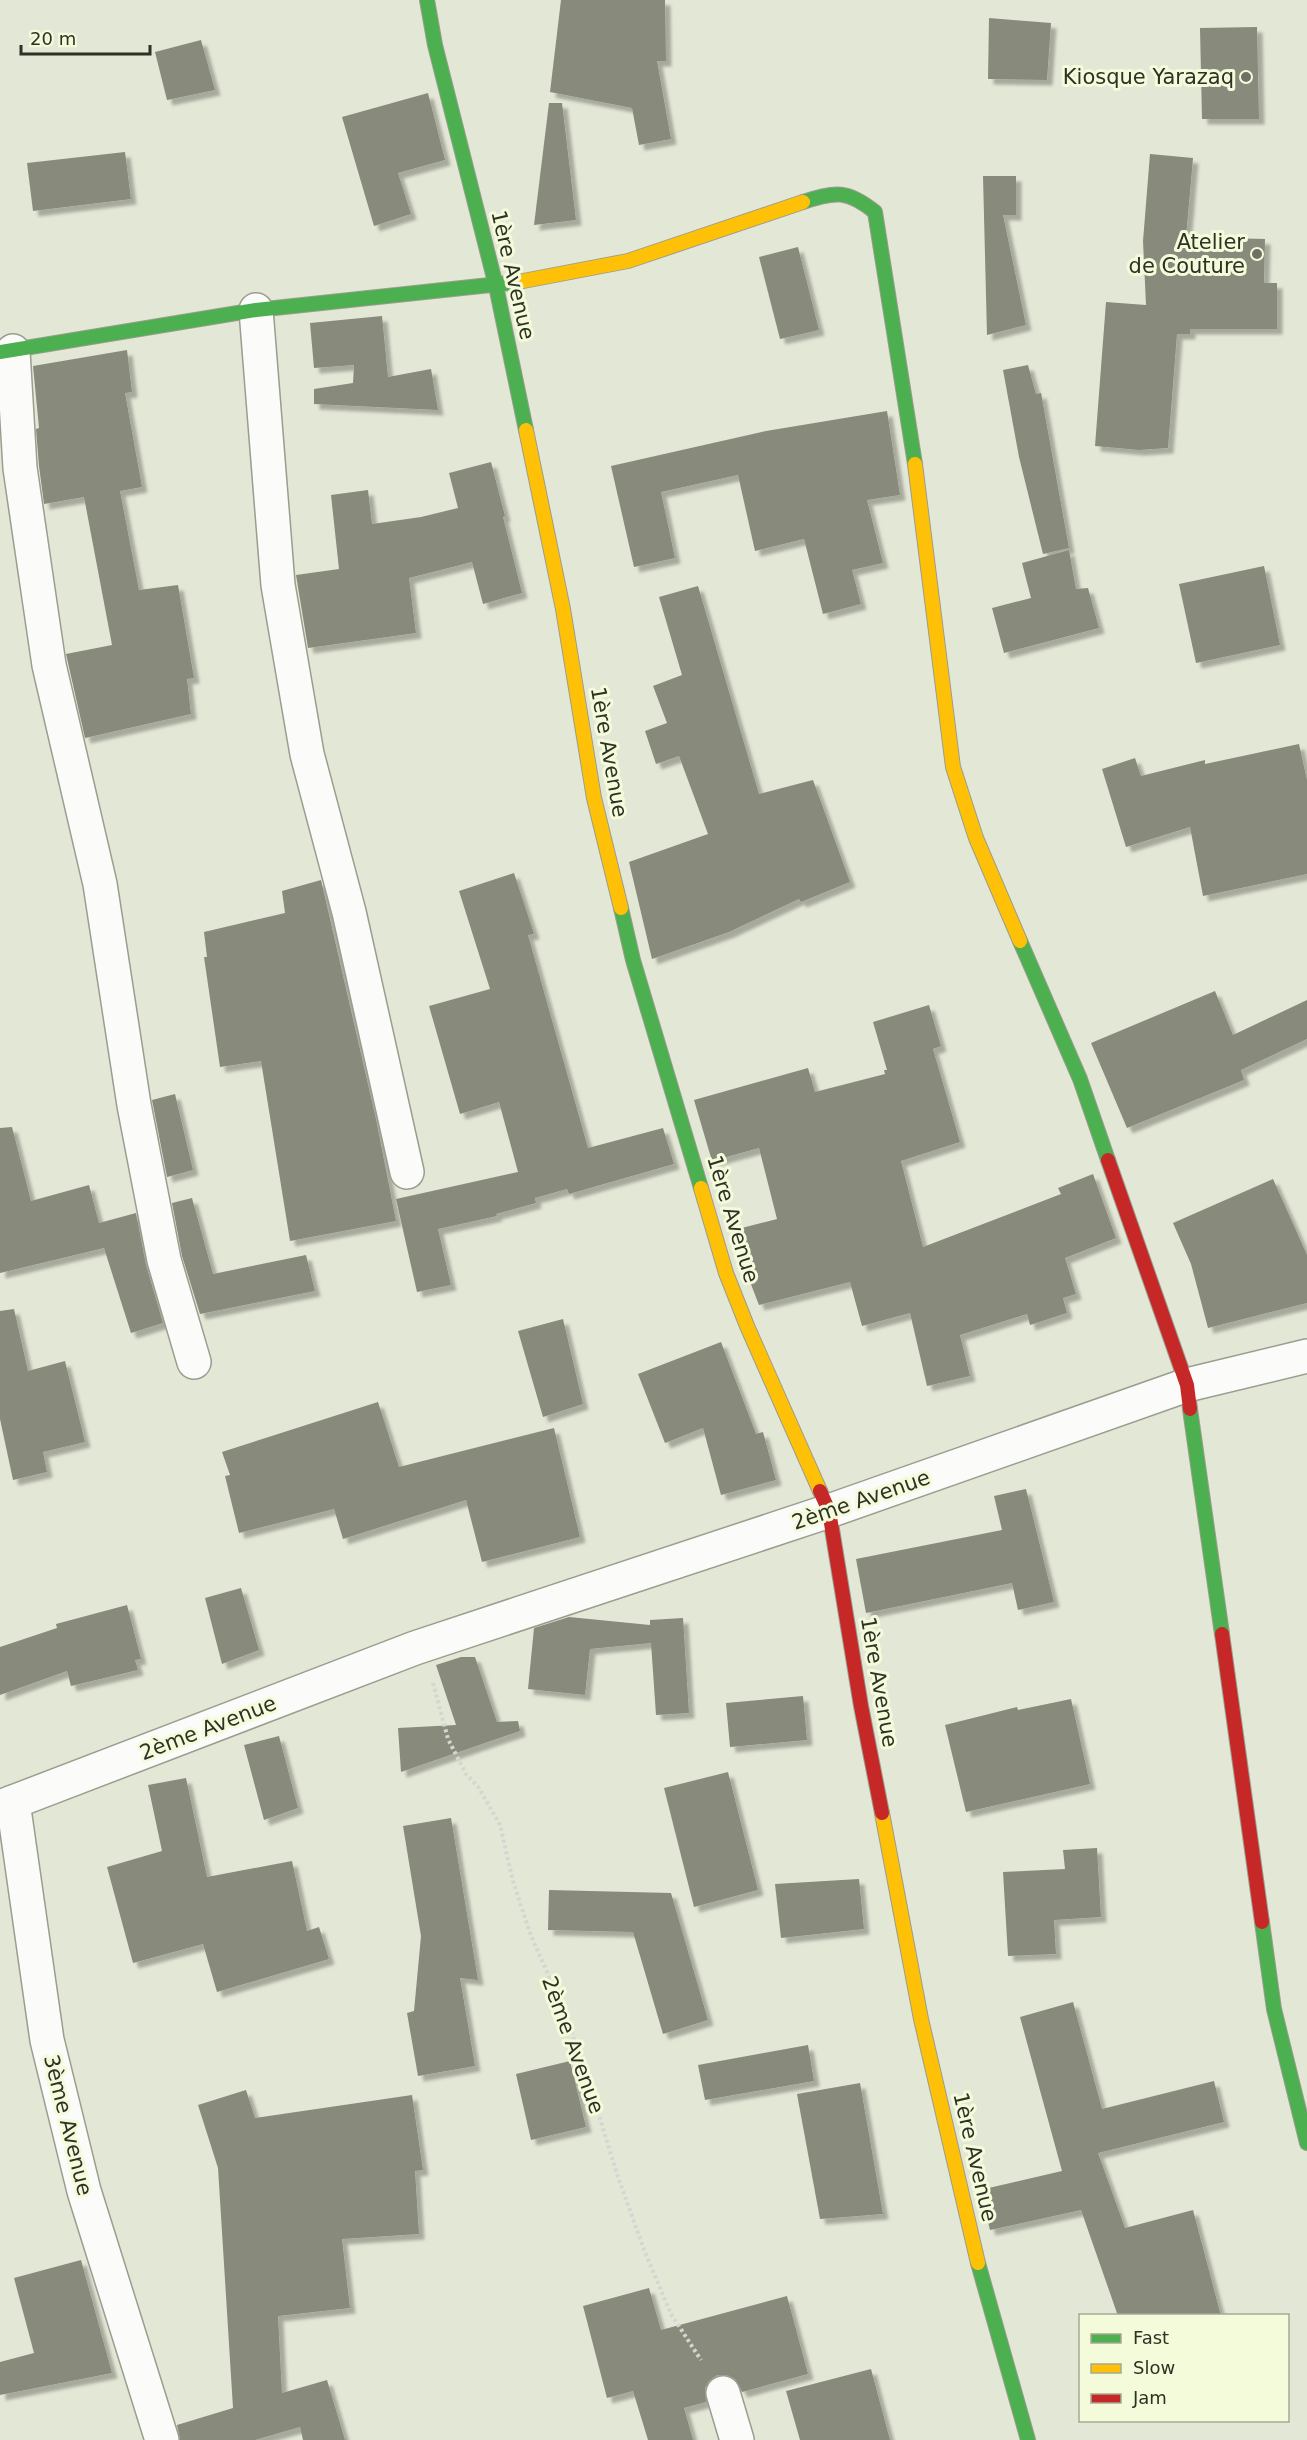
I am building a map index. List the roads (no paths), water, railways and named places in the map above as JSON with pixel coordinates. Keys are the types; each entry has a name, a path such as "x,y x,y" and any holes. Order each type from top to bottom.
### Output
{"street":[{"name":"1ère Avenue","path":"427,0 435,45 496,286 563,609 594,798 633,960 726,1273 829,1511 861,1706 921,2019 977,2259 1028,2440"},
{"path":"194,1362 164,1260 134,1105 100,884 49,665 20,468 7,351 256,310 496,286 628,261 829,193 858,198 875,212 914,459 953,767 976,838 1080,1078 1187,1385 1274,2009 1307,2143"},
{"path":"256,310 278,585 307,754 349,912 407,1172"},
{"name":"2ème Avenue","path":"7,1804 415,1648 829,1511 1187,1385 1307,1356"},
{"name":"3ème Avenue","path":"7,1804 47,2040 84,2191 162,2440"},
{"path":"723,2393 736,2440"}],"place":[{"name":"Kiosque Yarazaq","path":"1246,77"},
{"name":"Atelier de Couture","path":"1257,254"}]}
